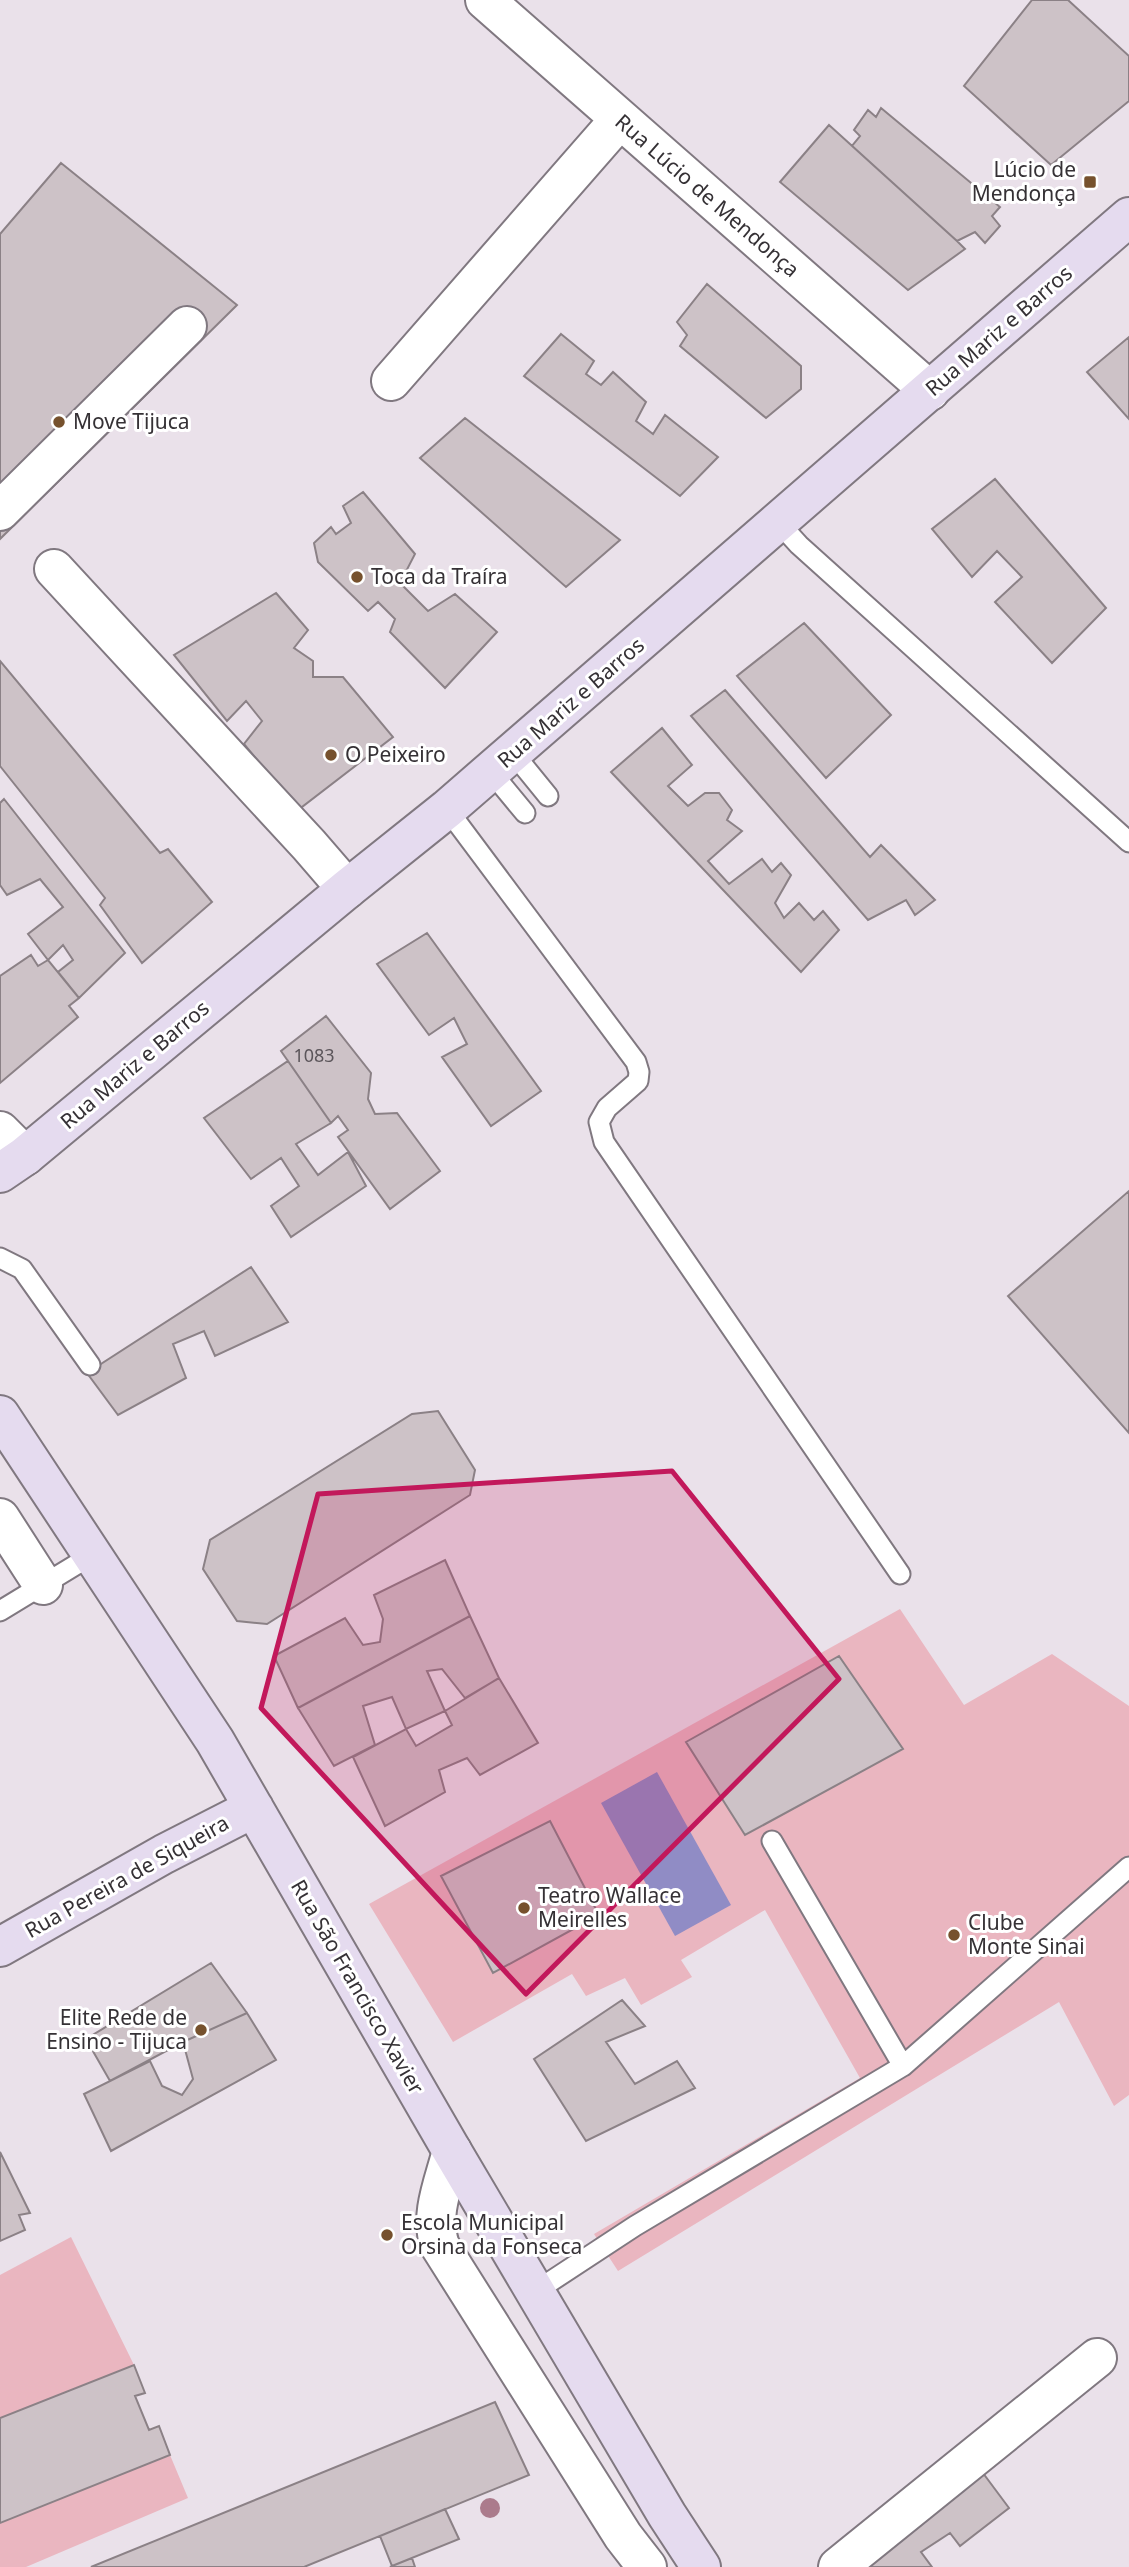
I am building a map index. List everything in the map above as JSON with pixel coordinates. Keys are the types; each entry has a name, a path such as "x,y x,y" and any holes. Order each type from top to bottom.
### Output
{"street":[{"name":"Rua Lúcio de Mendonça","path":"485,0 930,391"},
{"path":"391,381 620,119"},
{"name":"Rua Mariz e Barros","path":"8,1153 447,809 1129,217"},
{"path":"0,511 187,326"},
{"path":"54,569 347,889"},
{"name":"Rua São Francisco Xavier","path":"3,1426 215,1741 452,2151 667,2515 701,2567"},
{"path":"0,1518 43,1584"},
{"name":"Rua Pereira de Siqueira","path":"0,1947 164,1854 254,1808"},
{"path":"452,2151 435,2219 440,2246 623,2536 647,2567"},
{"path":"838,2567 1097,2358"}],"lane":[{"path":"778,522 799,545 1129,842"},
{"path":"502,762 548,796"},
{"path":"502,762 525,813"},
{"path":"447,809 636,1062 638,1081 607,1108 599,1122 604,1142 900,1574"},
{"path":"0,1258 22,1269 89,1365"},
{"path":"0,1611 92,1555"},
{"path":"772,1841 903,2066"},
{"path":"536,2291 635,2226 903,2066 1129,1867"}],"highlighted area":[{"path":"672,1471 839,1679 526,1994 261,1708 318,1494"}],"shaded area":[{"name":"Clube Monte Sinai","path":"900,1609 964,1705 1052,1654 1129,1706 1129,2095 1114,2106 1059,2002 618,2271 594,2234 860,2078 765,1910 681,1960 692,1977 641,2005 625,1978 586,1996 572,1974 453,2042 369,1904"},
{"path":"657,1772 731,1905 675,1936 601,1803"},
{"path":"71,2237 134,2365 0,2418 0,2275"},
{"path":"170,2455 188,2498 26,2567 0,2567 0,2523"}],"building":[{"path":"1032,0 1068,0 1129,56 1129,101 1051,165 964,86"},
{"path":"881,108 1000,207 992,216 1000,226 985,243 975,232 957,241 852,146 860,136 854,130 868,110 876,117"},
{"path":"829,125 965,249 908,290 780,182"},
{"name":"Move Tijuca","path":"61,163 237,305 0,539 0,234"},
{"path":"707,284 801,366 801,389 766,418 680,346 687,335 677,322"},
{"path":"561,334 594,361 586,374 601,385 613,372 646,402 636,421 653,434 665,415 718,457 680,496 524,376"},
{"path":"1129,337 1129,419 1087,372"},
{"path":"465,418 620,540 566,587 420,458"},
{"path":"995,479 1106,608 1052,663 995,602 1022,577 997,551 972,577 932,529"},
{"path":"363,492 415,554 400,583 428,611 455,594 497,632 445,688 390,632 395,619 378,602 368,611 318,562 314,543 331,527 336,534 351,523 343,506"},
{"path":"276,593 308,630 294,648 313,661 313,677 343,677 393,737 298,810 244,744 262,721 246,701 227,721 174,655"},
{"path":"804,623 891,715 826,778 737,676"},
{"path":"0,661 160,853 168,849 212,902 142,963 100,905 105,898 0,766"},
{"path":"725,690 870,857 881,845 935,900 915,915 906,900 868,920 691,716"},
{"path":"662,728 692,765 668,786 688,806 705,793 719,793 732,810 727,820 742,831 708,861 729,884 762,859 772,872 781,863 791,875 775,903 784,918 799,903 814,920 823,911 839,930 801,972 611,772"},
{"path":"4,799 125,953 79,998 58,972 73,960 63,945 48,960 28,934 63,907 40,879 7,895 0,885 0,803"},
{"path":"427,933 541,1091 491,1126 442,1057 467,1044 454,1018 429,1035 377,964"},
{"path":"31,955 38,966 48,960 79,998 69,1006 78,1017 0,1083 0,976"},
{"path":"326,1016 371,1073 368,1099 375,1114 397,1113 440,1171 390,1209 338,1137 348,1130 338,1116 331,1123 281,1051"},
{"path":"288,1061 331,1123 296,1144 318,1175 348,1152 366,1186 291,1237 271,1206 299,1186 281,1158 251,1179 204,1118"},
{"path":"1129,1191 1129,1433 1008,1296"},
{"path":"251,1267 288,1322 215,1356 204,1331 173,1344 186,1378 118,1415 87,1373"},
{"path":"438,1411 475,1470 470,1495 267,1624 237,1621 203,1569 210,1540 412,1414"},
{"path":"445,1560 470,1616 298,1708 274,1656 345,1618 363,1645 380,1642 383,1619 374,1595"},
{"path":"470,1616 499,1678 465,1698 442,1669 427,1671 445,1711 406,1729 392,1697 363,1706 375,1745 334,1766 298,1708"},
{"path":"839,1656 903,1749 745,1835 686,1742"},
{"path":"499,1678 538,1743 480,1775 467,1758 439,1770 445,1792 385,1826 353,1757 406,1729 416,1746 452,1725 445,1711"},
{"path":"550,1821 599,1915 493,1973 441,1876"},
{"path":"211,1963 247,2013 183,2042 110,2081 86,2039"},
{"path":"622,2000 645,2026 606,2042 635,2084 677,2061 695,2088 586,2141 534,2059"},
{"path":"247,2013 276,2060 111,2151 84,2094 150,2061 162,2086 182,2095 193,2079 183,2042"},
{"path":"0,2152 30,2213 19,2215 25,2230 0,2241"},
{"path":"134,2365 145,2393 135,2396 149,2430 159,2426 170,2455 0,2523 0,2418"},
{"path":"495,2402 529,2475 304,2567 91,2567"},
{"path":"977,2465 1009,2508 960,2546 950,2533 921,2552 932,2567 850,2567"},
{"path":"445,2509 459,2539 392,2566 380,2536"},
{"path":"412,2558 415,2567 390,2567 392,2566"}],"place":[{"name":"Lúcio de Mendonça","path":"1090,182"},
{"name":"Move Tijuca","path":"59,422"},
{"name":"Toca da Traíra","path":"357,577"},
{"name":"O Peixeiro","path":"331,755"},
{"name":"Teatro Wallace Meirelles","path":"524,1908"},
{"name":"Clube Monte Sinai","path":"954,1935"},
{"name":"Elite Rede de Ensino - Tijuca","path":"201,2030"},
{"name":"Escola Municipal Orsina da Fonseca","path":"387,2235"}]}
